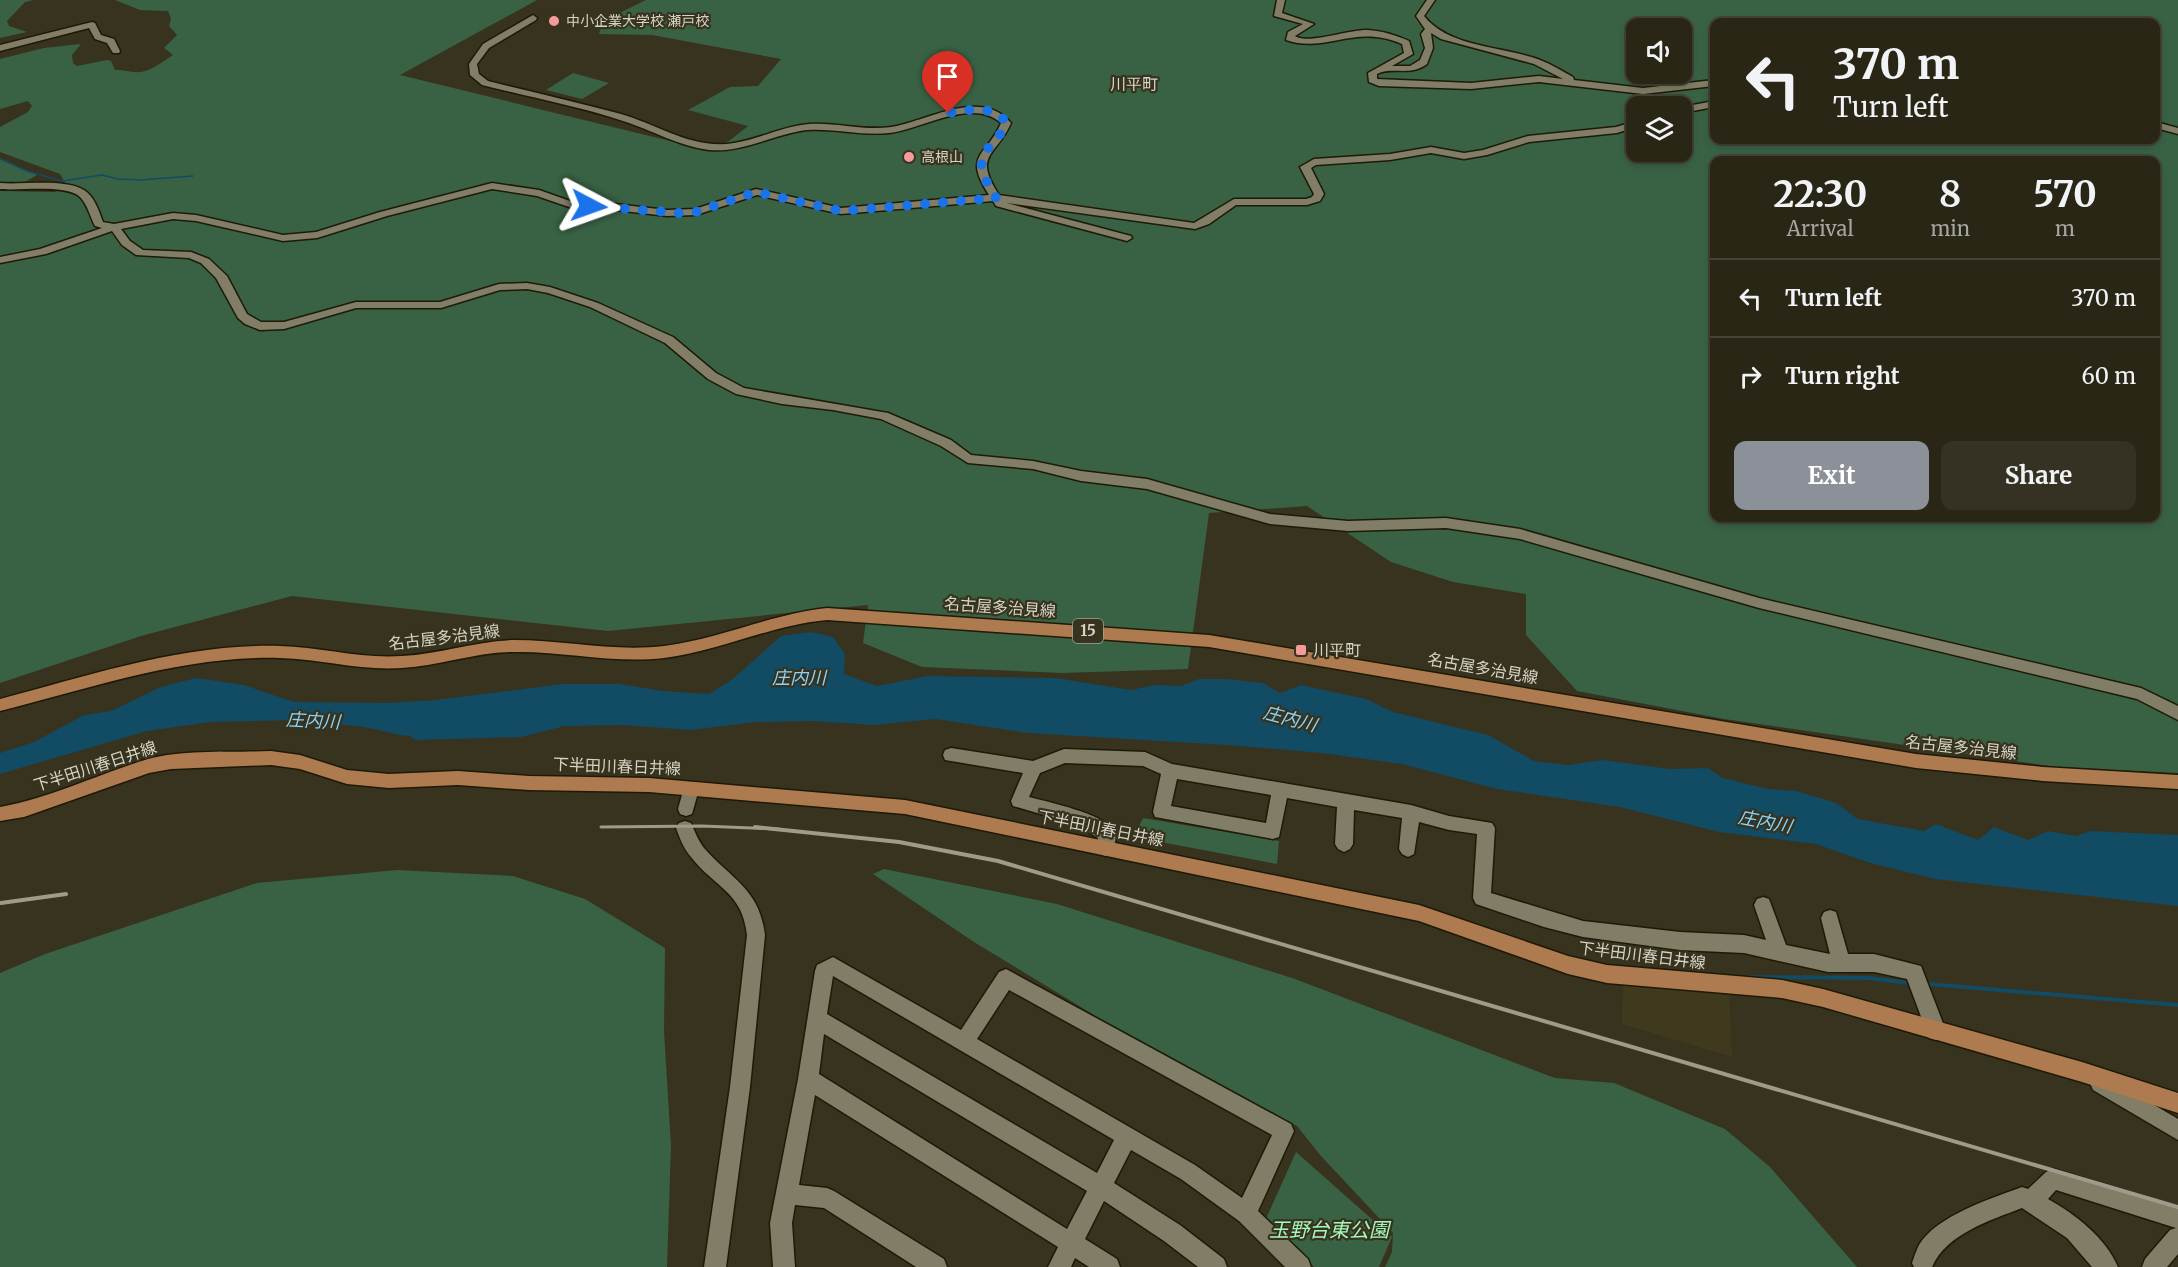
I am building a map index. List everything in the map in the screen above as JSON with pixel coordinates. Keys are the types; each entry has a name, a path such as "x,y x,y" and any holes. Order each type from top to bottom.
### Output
{"main road":[{"name":"名古屋多治見線","path":"0,705 167,662 224,655 280,652 376,663 405,662 483,648 515,646 632,653 664,652 723,639 797,617 827,614 1209,641 1916,761 2043,774 2178,782"},
{"name":"下半田川春日井線","path":"0,814 24,810 149,766 171,762 240,758 271,758 300,762 347,777 389,781 458,778 529,783 649,785 905,807 1419,913 1568,965 1607,974 1782,988 2082,1072 2178,1103"}],"street":[{"path":"1281,0 1276,14 1310,24 1291,34 1289,38 1292,40 1312,40 1358,33 1384,35 1406,43 1409,54 1373,74 1372,80 1386,85 1416,83 1471,86 1539,79 1642,91 1710,84"},
{"path":"1431,0 1420,16 1430,29 1444,37 1537,62 1578,83"},
{"path":"533,18 486,46 473,64 475,75 485,83 619,116 657,132 711,147 745,144 796,129 831,127 886,131 905,128 948,113 992,112 1004,118 1006,123 1003,133 986,150 981,162 983,175 1000,204 1127,238"},
{"path":"0,48 92,25 98,38 111,41 116,51"},
{"path":"1382,68 1403,70 1421,65 1427,59 1430,45 1425,34 1430,29"},
{"path":"1704,85 1710,88"},
{"path":"1692,108 1710,105"},
{"path":"2160,126 2178,131"},
{"path":"0,260 42,252 114,227 173,216 196,218 283,238 297,238 492,186 539,193 572,205 606,206 667,213 696,212 756,192 841,211 996,198 1195,226 1212,219 1225,206 1234,202 1307,202 1316,199 1319,194 1305,167 1314,162 1390,157 1431,150 1464,156 1484,153 1528,139 1626,127"},
{"path":"0,186 67,188 80,192 93,209 99,224 114,227 126,243 140,253 190,255 205,261 221,276 242,316 249,322 260,326 284,325 356,305 441,305 506,286 526,286 550,290 594,305 669,340 712,376 740,391 884,416 946,443 968,459 1033,465 1081,476 1147,484 1195,496 1252,516 1270,519 1348,526 1446,523 1520,534 1759,603 2141,694 2178,714"},
{"path":"951,755 1034,768 1064,756 1145,759 1170,771 1411,812 1449,823 1486,828 1482,898 1544,919 1583,929 1680,941 1744,944 1828,963 1874,963 1914,972 1936,1031"},
{"path":"1034,768 1019,801 1079,818 1107,834 1105,848"},
{"path":"1170,771 1161,813 1273,832 1280,790"},
{"path":"691,789 685,819 691,846 735,887 752,912 756,935 740,1087 715,1267"},
{"path":"1344,844 1346,801"},
{"path":"1408,849 1411,812"},
{"path":"1763,905 1780,953"},
{"path":"1830,918 1841,963"},
{"path":"784,1267 781,1223 808,1079 824,971 833,966 1188,1172 1246,1214 1300,1267"},
{"path":"964,1042 1006,978 1284,1131 1246,1214"},
{"path":"816,1018 1101,1187 1172,1233 1216,1267"},
{"path":"2082,1072 2178,1130"},
{"path":"808,1079 1109,1267"},
{"path":"1059,1267 1127,1136"},
{"path":"2030,1201 2053,1179 2178,1218"},
{"path":"787,1194 827,1198 936,1267"},
{"path":"1923,1263 1936,1240 1984,1213 2022,1197 2071,1227 2090,1245 2099,1260 2107,1267"},
{"path":"2153,1267 2178,1238"}],"shaded area":[{"path":"1623,982 1729,992 1732,1057 1622,1024"}],"green space":[{"path":"0,0 33,0 25,2 7,21 9,26 27,32 0,38"},
{"path":"115,0 537,0 400,75 707,150 729,141 748,126 688,110 730,87 758,86 781,59 652,35 599,34 603,21 646,0 2178,0 2178,773 2057,767 1724,719 1577,691 1526,635 1526,594 1453,582 1391,562 1307,506 1209,513 1188,669 1062,673 922,667 863,643 868,605 608,631 292,596 141,636 0,683 0,191 55,192 67,186 60,174 0,152 0,127 28,112 32,106 28,101 0,109 0,59 44,48 81,44 72,55 73,63 77,66 107,60 111,61 115,70 144,71 155,67 173,55 164,48 177,35 169,26 171,19 168,11 140,10"},
{"path":"573,73 609,83 582,99 546,90"},
{"path":"0,158 37,175 20,185 0,183"},
{"path":"1143,818 1279,841 1277,864 1134,837"},
{"path":"884,869 1057,904 1295,979 1555,1078 1614,1083 1725,1129 1770,1167 1857,1267 1385,1267 1392,1252 1393,1233 1321,1156 1297,1126 1094,1015 974,942 873,874"},
{"path":"397,870 513,876 585,899 665,948 664,1031 671,1145 667,1267 0,1267 0,973 45,954 257,883"},
{"name":"玉野台東公園","path":"1296,1152 1392,1237 1379,1267 1314,1267 1265,1221"}],"water":[{"name":"庄内川","path":"811,632 833,637 845,654 844,674 877,686 928,676 1055,678 1131,690 1154,685 1181,686 1199,679 1228,679 1263,683 1280,693 1301,685 1366,699 1393,712 1488,735 1534,761 1568,765 1603,760 1670,769 1708,768 1723,778 1768,789 1797,791 1836,803 1858,819 1924,831 1936,824 1978,840 1994,827 2028,840 2048,831 2076,836 2091,831 2178,835 2178,906 1935,879 1870,863 1816,844 1719,832 1620,807 1497,789 1402,764 1322,753 1227,745 1028,733 935,719 874,725 813,721 755,722 691,730 622,725 469,728 405,736 364,727 302,720 211,722 147,731 0,774 0,753 34,742 84,715 111,711 161,687 196,678 244,685 294,702 387,703 435,700 563,684 619,684 663,691 709,694 733,679 781,636"}],"waterway":[{"path":"0,159 27,171 62,181 102,175 118,179 140,180 193,176"},
{"name":"庄内川","path":"417,731 521,728 554,721"},
{"path":"1748,977 1869,978 1910,983"},
{"path":"1928,984 2178,1005"}],"railway":[{"path":"601,827 702,826 772,829"},
{"path":"755,827 772,829"},
{"path":"772,829 778,829"},
{"path":"772,829 899,842 998,861 2178,1207"},
{"path":"1,903 66,894"}],"place":[{"name":"中小企業大学校 瀬戸校","path":"554,21"},
{"name":"高根山","path":"909,157"},
{"name":"川平町","path":"1301,650"}],"district":[{"name":"川平町","path":"1134,84"}],"route":[{"path":"589,206 606,206 645,212 696,212 756,192 773,198 841,211 996,198 983,175 981,162 986,150 1003,133 1006,123 1004,118 987,111 948,113"}]}
